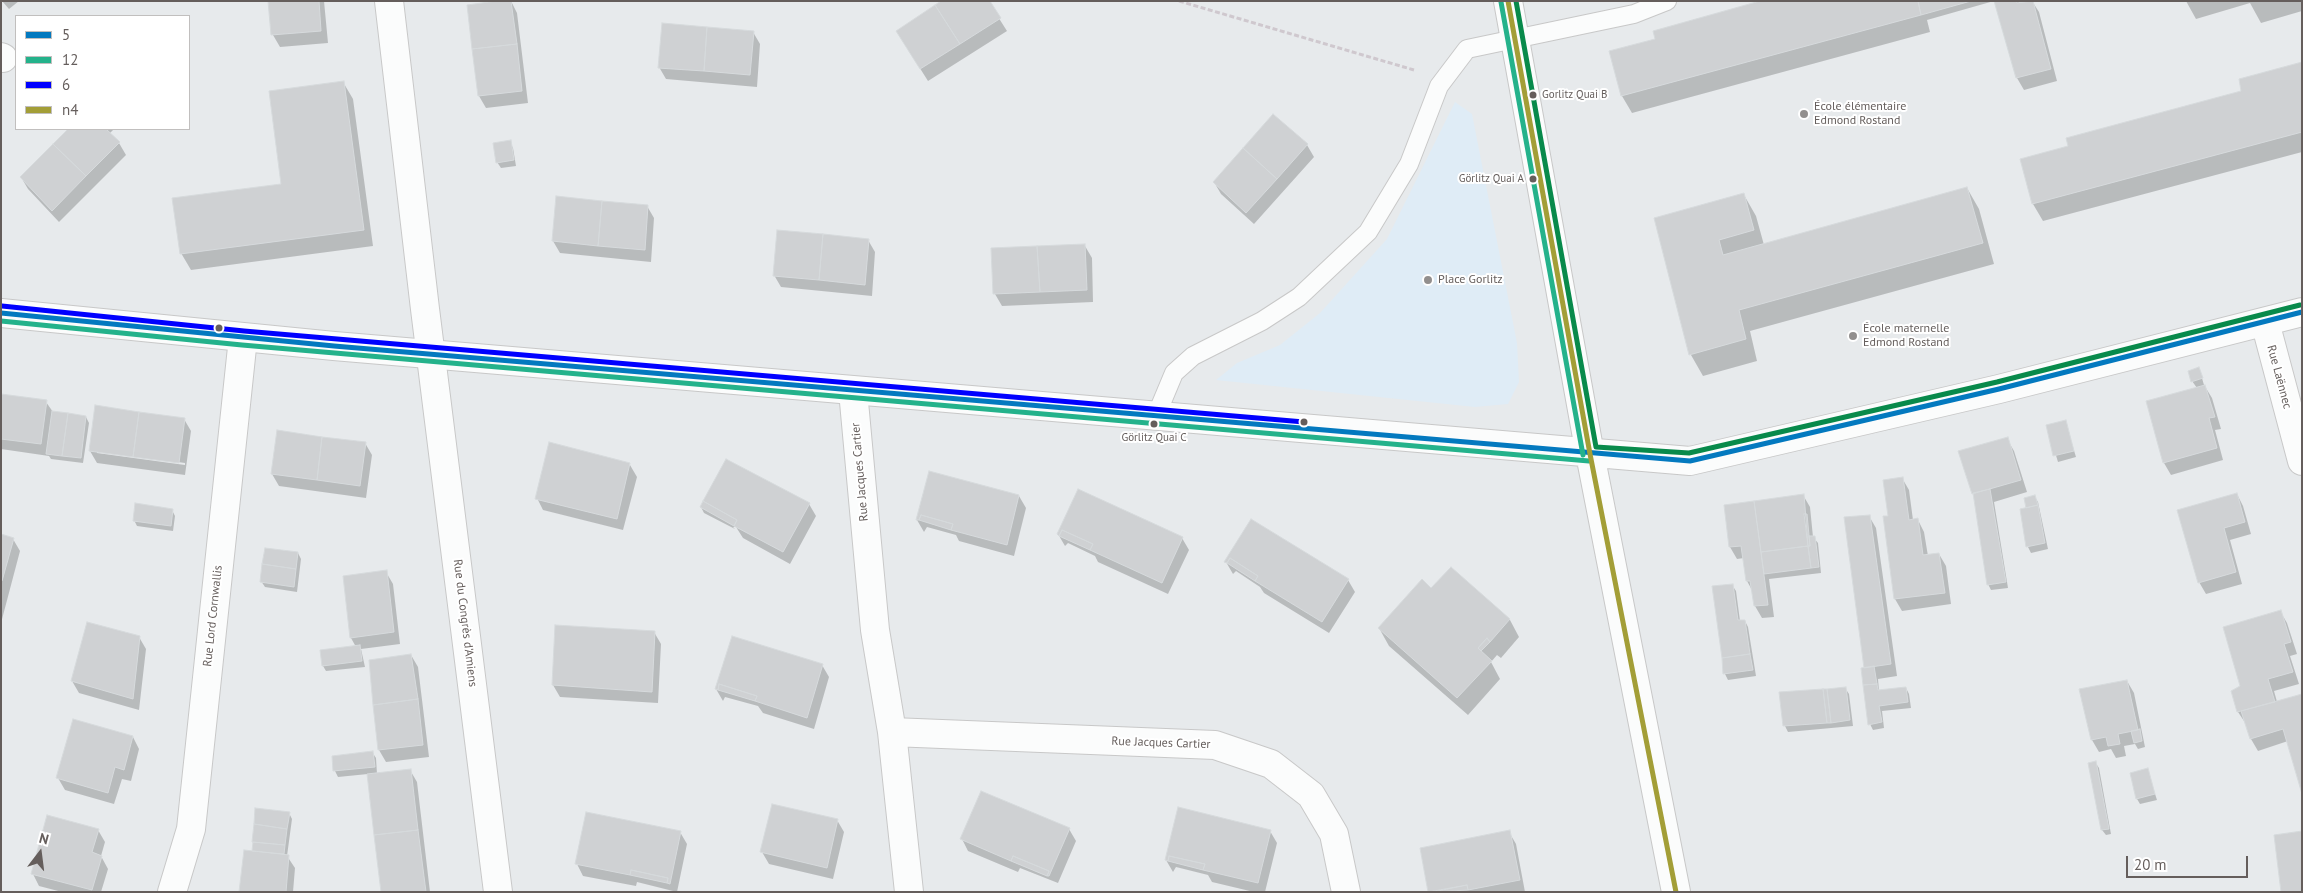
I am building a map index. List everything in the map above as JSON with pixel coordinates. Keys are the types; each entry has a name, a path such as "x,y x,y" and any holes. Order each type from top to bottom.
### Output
{"street":[{"name":"Rue du Congrès d'Amiens","path":"389,1 498,892"},
{"path":"1508,1 1590,454 1676,892"},
{"path":"1,313 243,338 1690,461 1999,389 2302,312"},
{"name":"Rue Laënnec","path":"2265,322 2302,460"},
{"name":"Rue Lord Cornwallis","path":"172,892 191,829 243,338"},
{"name":"Rue Jacques Cartier","path":"853,391 875,630 892,732 908,892"},
{"name":"Rue Jacques Cartier","path":"892,732 1215,745 1271,764 1311,795 1334,834 1346,892"}],"lane":[{"path":"1156,416 1174,373 1193,356 1262,321 1299,297 1368,232 1409,164 1439,86 1468,49 1634,14 1667,1"}],"path":[{"path":"1179,1 1419,72"}],"shaded area":[{"name":"Place Gorlitz","path":"1455,102 1472,114 1517,343 1519,382 1508,404 1475,407 1216,380 1237,363 1280,345 1320,313 1387,239"}],"building":[{"path":"268,1 319,1 321,31 271,35"},
{"path":"511,1 517,44 472,49 467,5"},
{"path":"941,1 990,1 1001,18 960,44 935,5"},
{"path":"1760,1 1918,1 1921,15 1621,96 1609,51 1655,39 1653,31"},
{"path":"1918,1 1971,1 1921,15"},
{"path":"1994,1 2016,1 2017,3 2033,1 2051,69 2016,78"},
{"path":"935,5 960,44 920,69 896,31"},
{"path":"662,23 707,27 704,71 658,68"},
{"path":"707,27 754,31 750,75 704,71"},
{"path":"517,44 522,91 478,96 472,49"},
{"path":"2302,62 2302,132 2032,204 2020,159 2068,146 2066,138 2241,91 2239,79"},
{"path":"344,81 364,230 180,254 172,198 281,184 269,91"},
{"path":"1273,114 1308,144 1277,179 1243,148"},
{"path":"67,130 107,130 120,142 86,176 53,144"},
{"path":"511,140 514,160 496,163 493,143"},
{"path":"53,144 86,176 52,211 20,177"},
{"path":"1243,148 1277,179 1246,213 1213,182"},
{"path":"1967,187 1983,243 1739,310 1746,339 1689,355 1654,218 1744,193 1754,230 1719,240 1723,255"},
{"path":"556,196 602,201 598,246 552,241"},
{"path":"602,201 648,205 645,250 598,246"},
{"path":"777,230 823,234 819,280 773,276"},
{"path":"823,234 869,239 865,285 819,280"},
{"path":"1085,244 1087,290 1040,292 1037,246"},
{"path":"1037,246 1040,292 993,294 991,248"},
{"path":"2199,367 2203,378 2191,382 2188,371"},
{"path":"2205,385 2215,417 2209,418 2217,448 2163,463 2146,401"},
{"path":"1,394 47,400 41,444 1,439"},
{"path":"95,405 139,412 133,457 89,451"},
{"path":"52,411 68,413 62,456 46,454"},
{"path":"139,412 185,418 179,463 133,457"},
{"path":"68,413 86,416 81,458 62,456"},
{"path":"2066,420 2074,451 2053,456 2046,425"},
{"path":"277,430 322,437 317,480 271,474"},
{"path":"322,437 366,442 360,486 317,480"},
{"path":"2008,437 2021,480 1972,494 1958,451"},
{"path":"549,442 630,463 617,519 535,499"},
{"path":"726,459 810,503 783,552 734,526 737,520 703,501"},
{"path":"929,471 1019,495 1007,545 951,530 953,524 921,515 919,520 916,520"},
{"path":"1903,477 1909,520 1918,518 1923,555 1939,553 1945,593 1894,599 1883,516 1888,516 1883,480"},
{"path":"1078,489 1183,537 1162,583 1090,550 1093,544 1062,530 1059,536 1057,534"},
{"path":"1990,489 2006,582 1987,585 1973,493"},
{"path":"2237,493 2245,522 2224,528 2236,572 2198,583 2177,510"},
{"path":"1804,494 1808,546 1761,552 1754,501"},
{"path":"2035,495 2038,505 2026,508 2024,498"},
{"path":"703,501 737,520 734,526 700,507"},
{"path":"1754,501 1768,605 1754,606 1750,581 1746,581 1741,546 1729,547 1724,505"},
{"path":"135,503 173,509 171,526 133,521"},
{"path":"2038,505 2045,543 2026,547 2020,509"},
{"path":"1804,514 1807,514 1810,546 1808,546"},
{"path":"921,515 953,524 951,530 919,520"},
{"path":"1870,515 1891,664 1864,668 1844,517"},
{"path":"1251,519 1349,579 1322,622 1255,581 1258,576 1230,558 1227,563 1224,562"},
{"path":"1062,530 1093,544 1090,550 1059,536"},
{"path":"1,534 14,538 2,581 1,581"},
{"path":"1809,536 1815,536 1819,567 1811,568 1808,546 1810,546"},
{"path":"1808,546 1811,568 1764,574 1761,552"},
{"path":"265,548 298,552 296,569 262,564"},
{"path":"1230,558 1258,576 1255,581 1227,563"},
{"path":"262,564 296,569 294,587 260,582"},
{"path":"1451,567 1510,619 1490,642 1487,638 1478,648 1492,661 1457,698 1378,628 1422,579 1431,588"},
{"path":"387,570 394,632 350,638 343,576"},
{"path":"1733,584 1738,620 1745,620 1750,654 1722,658 1712,586"},
{"path":"2281,610 2291,642 2284,644 2293,672 2268,679 2275,702 2237,712 2231,691 2240,686 2223,627"},
{"path":"87,622 140,636 133,699 71,681"},
{"path":"555,625 655,631 652,692 552,685"},
{"path":"732,636 823,664 807,718 755,701 757,696 719,684 718,690 715,689"},
{"path":"1487,638 1490,642 1481,651 1478,648"},
{"path":"360,645 362,661 322,666 320,650"},
{"path":"411,654 418,699 373,705 369,660"},
{"path":"1750,654 1753,670 1723,674 1722,658"},
{"path":"1874,666 1877,684 1863,685 1861,668"},
{"path":"2127,680 2138,730 2118,734 2120,744 2108,746 2106,737 2091,740 2079,689"},
{"path":"719,684 757,696 755,701 718,690"},
{"path":"1877,684 1878,690 1906,687 1908,702 1879,706 1882,722 1868,725 1863,685"},
{"path":"1846,687 1850,720 1831,723 1827,689"},
{"path":"1823,689 1827,723 1783,726 1779,692"},
{"path":"1823,689 1827,689 1831,723 1827,723"},
{"path":"2302,694 2302,794 2283,729 2250,739 2241,711"},
{"path":"418,699 423,745 378,750 373,705"},
{"path":"73,719 133,736 124,770 115,767 108,793 56,778"},
{"path":"2140,729 2142,741 2134,743 2131,731"},
{"path":"373,751 375,767 333,771 332,756"},
{"path":"2096,761 2109,829 2101,830 2088,763"},
{"path":"2148,768 2155,794 2136,799 2130,773"},
{"path":"411,769 418,830 374,835 367,774"},
{"path":"981,791 1070,828 1049,876 1047,876 1049,871 1013,856 1011,861 960,839"},
{"path":"772,804 838,819 827,868 760,852"},
{"path":"1178,807 1271,830 1258,883 1203,870 1205,864 1169,856 1168,861 1165,860"},
{"path":"255,808 290,812 287,829 254,824"},
{"path":"586,812 681,831 670,884 667,883 668,878 631,870 630,875 575,864"},
{"path":"47,815 99,829 92,852 102,856 92,890 31,874"},
{"path":"254,824 287,829 285,845 252,842"},
{"path":"418,830 426,892 381,892 374,835"},
{"path":"1510,830 1520,880 1468,890 1467,885 1428,892 1420,848"},
{"path":"2302,831 2302,892 2281,892 2274,835"},
{"path":"253,842 285,845 284,854 252,851"},
{"path":"244,850 289,855 286,892 239,892"},
{"path":"1013,856 1049,871 1047,876 1011,861"},
{"path":"1169,856 1205,864 1203,870 1168,861"},
{"path":"631,870 668,878 667,883 630,875"},
{"path":"1467,885 1468,890 1433,892"}],"transit line":[{"name":"n4","path":"1508,1 1590,454 1676,892"},
{"path":"1516,1 1596,447 1689,453 1997,382 2300,305"},
{"name":"12","path":"1501,2 1583,455"},
{"name":"6","path":"2,306 244,331 1304,422"},
{"name":"5","path":"1,313 334,346 1690,461 1999,389 2302,312"},
{"name":"12","path":"1,321 242,345 1589,461"}],"place":[{"name":"Gorlitz Quai B","path":"1533,95"},
{"name":"École élémentaire Edmond Rostand","path":"1804,114"},
{"name":"Görlitz Quai A","path":"1533,179"},
{"name":"Place Gorlitz","path":"1428,280"},
{"name":"École maternelle Edmond Rostand","path":"1853,336"},
{"name":"Görlitz Quai C","path":"1154,424"}]}
